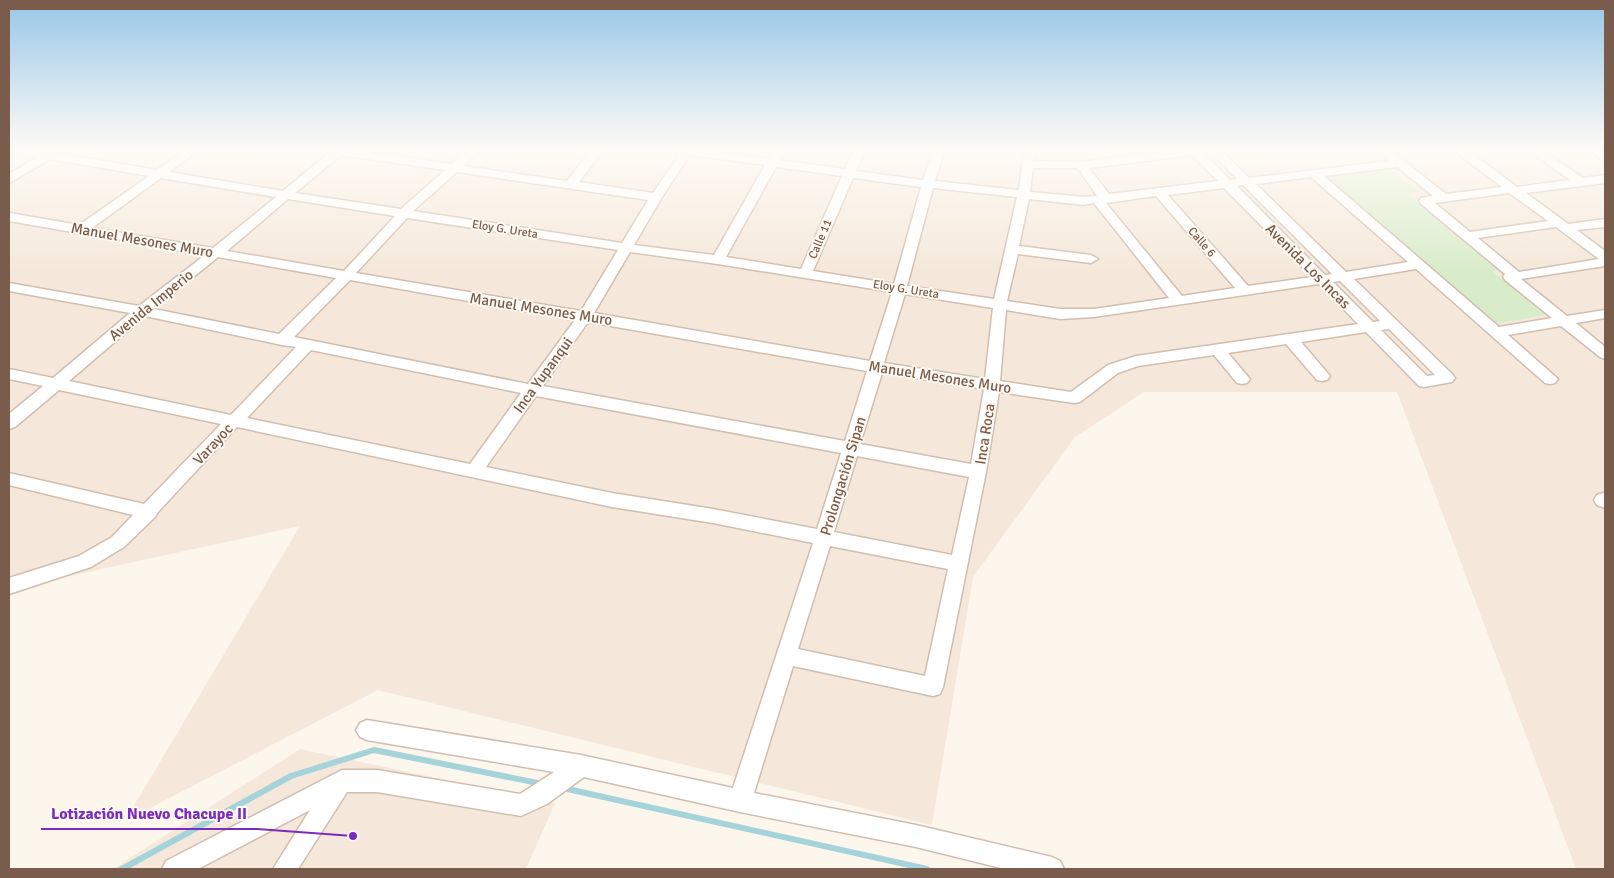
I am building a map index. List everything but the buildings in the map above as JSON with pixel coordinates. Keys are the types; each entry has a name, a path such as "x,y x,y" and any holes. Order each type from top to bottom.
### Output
{"street":[{"path":"82,230 138,190"},
{"name":"Eloy G. Ureta","path":"261,190 627,248 1000,303 1060,314 1094,313 1418,265"},
{"name":"Avenida Imperio","path":"9,423 142,311 217,252 289,190"},
{"path":"282,340 346,276 404,213 431,190"},
{"path":"611,190 656,197"},
{"name":"Inca Yupanqui","path":"473,472 585,316 661,190"},
{"path":"718,260 757,190"},
{"name":"Calle 11","path":"805,274 841,190"},
{"name":"Prolongación Sipan","path":"740,801 852,448 900,288 925,190"},
{"path":"975,190 1084,201 1186,190"},
{"name":"Inca Roca","path":"787,656 932,687 978,472 992,386 1000,303 1025,190"},
{"path":"1096,190 1178,300"},
{"name":"Avenida Los Incas","path":"1233,190 1424,382 1447,378 1254,190"},
{"path":"1333,190 1550,379"},
{"path":"1433,190 1443,198"},
{"path":"1516,276 1425,201 1513,190 1605,257"},
{"name":"Calle 6","path":"1160,193 1244,290"},
{"name":"Manuel Mesones Muro","path":"9,217 876,367 1074,398 1113,369 1128,364 1217,349"},
{"path":"1468,236 1605,223"},
{"path":"1012,249 1091,259"},
{"path":"1605,262 1510,277 1605,354"},
{"path":"9,287 142,311 532,390 978,472"},
{"path":"1495,332 1605,314"},
{"path":"1217,349 1392,324"},
{"path":"1290,339 1322,376"},
{"name":"Varayoc","path":"9,586 85,562 118,542 308,345"},
{"path":"1217,349 1242,379"},
{"path":"9,374 612,500 713,516 959,564"},
{"path":"9,479 149,512"},
{"path":"367,730 581,766 740,801 916,836 1052,869"},
{"path":"174,869 342,781 377,781 521,805 539,796 581,766"},
{"path":"285,869 342,781"}],"shaded area":[{"path":"9,190 1605,190 1605,869 1576,869 1397,392 1144,392 1075,437 973,577 932,825 378,690 125,821 300,526 60,578 9,596"},
{"path":"300,749 555,803 526,869 113,869"}],"green space":[{"path":"1338,190 1416,190 1419,192 1412,193 1411,197 1499,269 1492,271 1547,315 1491,324"}],"waterway":[{"path":"122,869 291,776 374,750 543,784"},
{"path":"563,788 927,869"}],"place":[{"name":"Lotización Nuevo Chacupe II","path":"353,836"}]}
